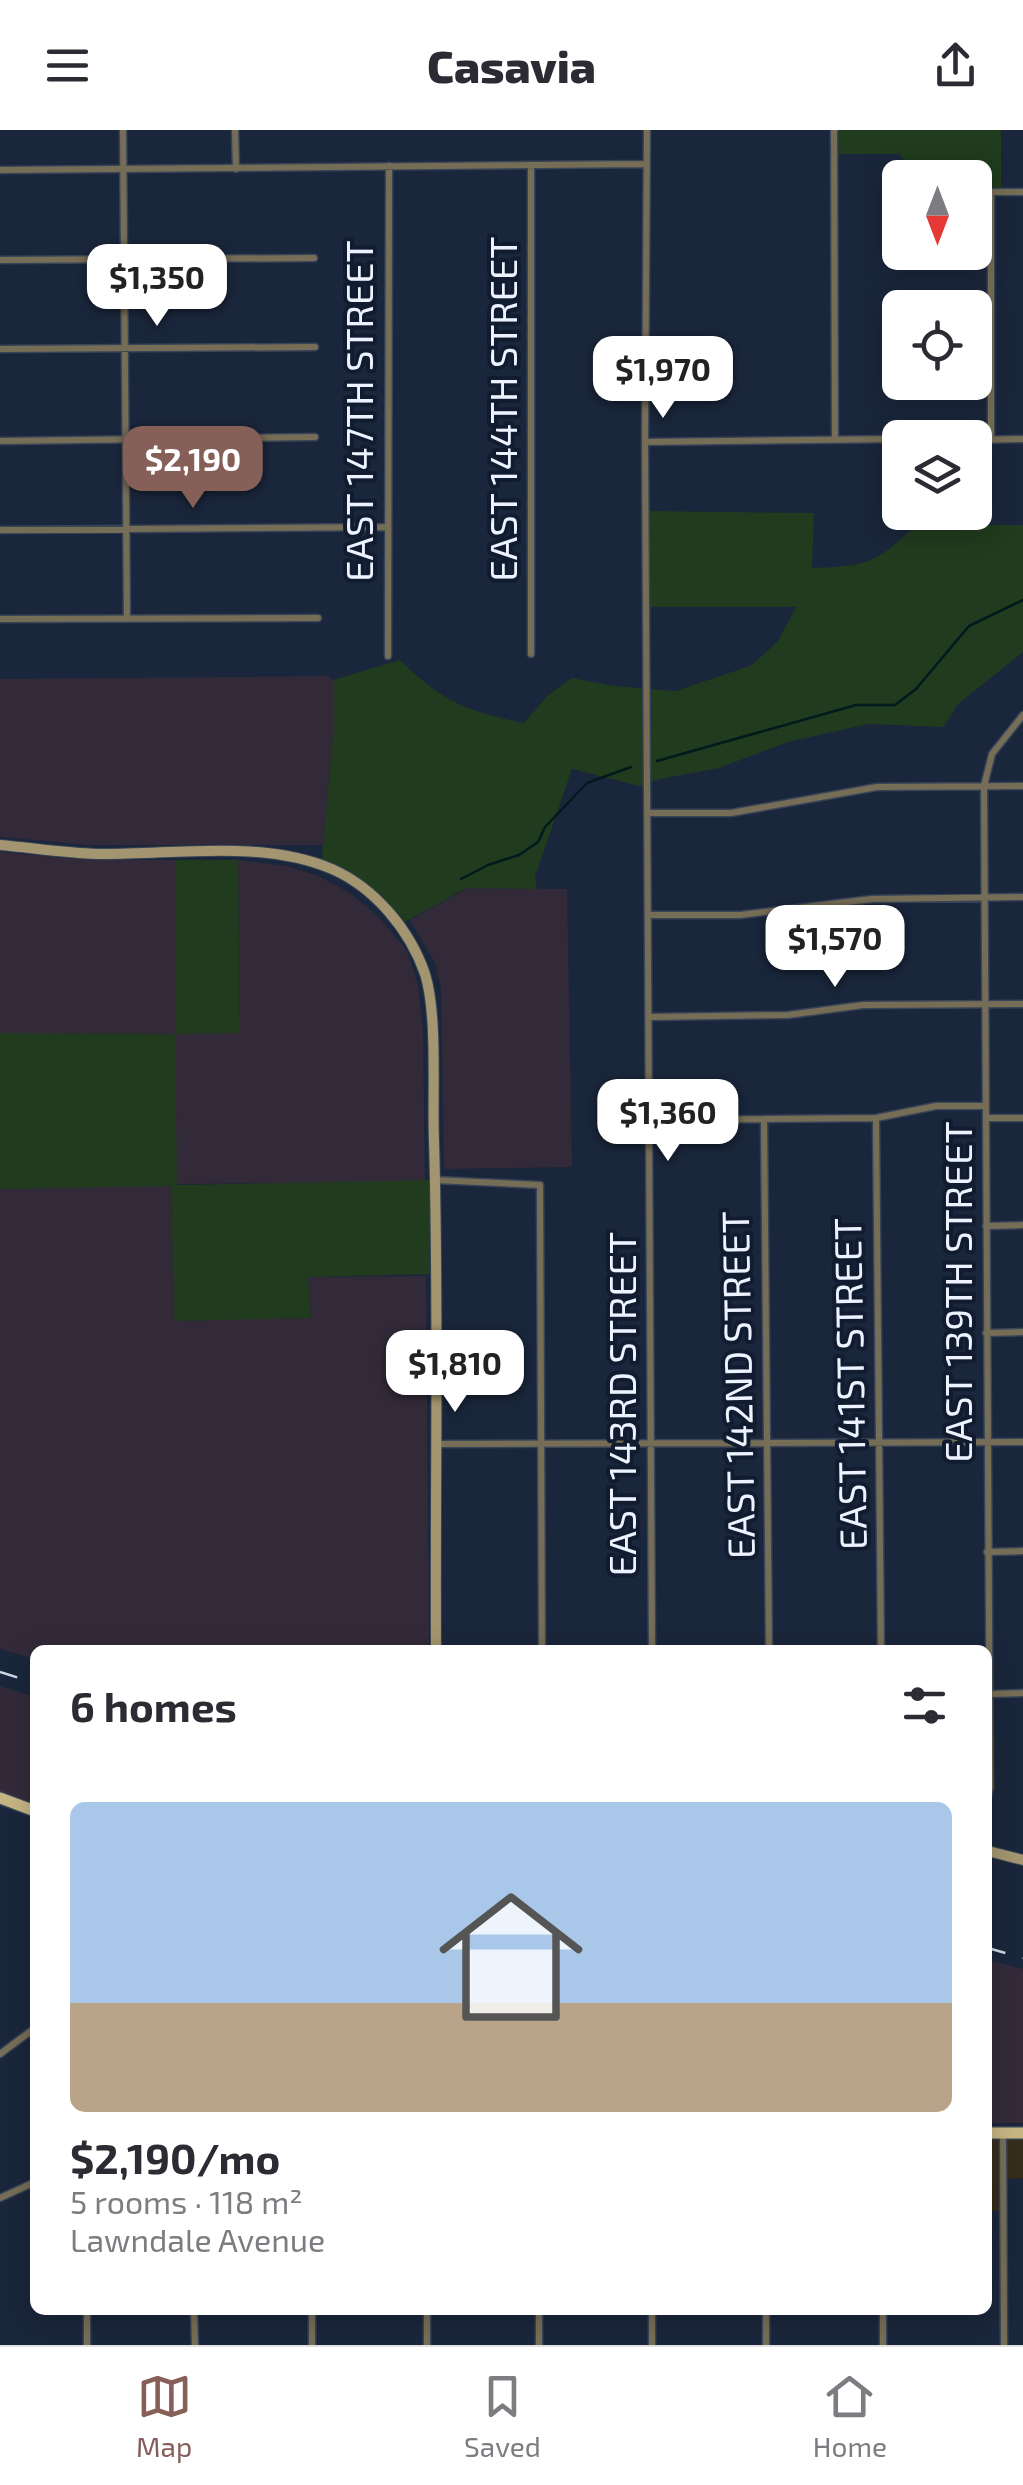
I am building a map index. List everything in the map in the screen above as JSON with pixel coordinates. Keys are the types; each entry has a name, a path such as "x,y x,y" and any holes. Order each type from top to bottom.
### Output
{"main road":[{"path":"0,1798 30,1809"},
{"path":"992,2133 1023,2133"}],"street":[{"path":"123,130 127,620"},
{"path":"236,130 236,169"},
{"name":"EAST 143RD STREET","path":"648,130 645,442 652,1645"},
{"path":"834,130 836,440"},
{"path":"0,170 647,164"},
{"name":"EAST 144TH STREET","path":"531,165 531,654"},
{"name":"EAST 147TH STREET","path":"388,656 389,166"},
{"path":"992,192 1023,192"},
{"path":"0,260 314,258"},
{"path":"991,270 991,420"},
{"path":"0,350 315,347"},
{"path":"0,441 315,437"},
{"path":"992,440 1023,439"},
{"path":"645,442 882,440"},
{"path":"0,530 387,528"},
{"path":"0,620 318,618"},
{"path":"984,786 992,754 1023,716"},
{"name":"EAST 139TH STREET","path":"984,786 988,1645"},
{"path":"648,813 758,810 877,788 1023,786"},
{"path":"0,845 96,854 263,853 332,869 373,896 396,919 425,975 430,1008 435,1180 436,1645"},
{"path":"648,915 740,915 872,899 1023,897"},
{"path":"648,1017 788,1015 864,1005 1023,1004"},
{"path":"649,1120 876,1118 936,1106 986,1106"},
{"name":"EAST 141ST STREET","path":"876,1118 881,1645"},
{"path":"986,1118 1023,1118"},
{"name":"EAST 142ND STREET","path":"764,1119 769,1645"},
{"path":"435,1180 540,1185 542,1645"},
{"path":"986,1226 1023,1225"},
{"path":"986,1333 1023,1332"},
{"path":"435,1444 1023,1442"},
{"path":"987,1552 1023,1551"},
{"path":"992,1694 1023,1694"},
{"path":"992,1851 1023,1860"},
{"path":"0,2054 30,2032"},
{"path":"1002,2133 1004,2345"},
{"path":"0,2198 30,2184"},
{"path":"87,2345 88,2315"},
{"path":"194,2315 194,2345"},
{"path":"312,2315 312,2345"},
{"path":"427,2315 427,2345"},
{"path":"539,2315 540,2345"},
{"path":"652,2315 652,2345"},
{"path":"766,2315 766,2345"},
{"path":"883,2315 883,2345"}],"shaded area":[{"path":"328,676 333,680 333,735 323,845 88,845 0,837 0,679"},
{"path":"0,852 87,860 175,860 175,1033 240,1032 238,860 286,866 319,876 348,892 378,916 407,951 418,984 423,1031 425,1182 177,1184 0,1034"},
{"path":"468,888 567,889 572,1167 444,1169 441,989 435,963 410,920"},
{"path":"171,1185 174,1321 311,1317 307,1277 426,1276 429,1645 30,1645 30,1658 0,1649 0,1189"},
{"path":"0,1686 30,1695 30,1802 0,1791"},
{"path":"992,1961 1023,1969 1023,2123 992,2123"},
{"path":"992,2133 1023,2133 1023,2178 1008,2179 1007,2211 992,2211"}],"green space":[{"path":"834,130 1001,130 1001,192 992,192 992,160 904,160 899,154 834,154"},
{"path":"645,511 814,513 812,568 870,560 910,530 992,530 992,525 1023,525 1023,652 958,704 944,727 868,724 788,742 719,768 639,786 572,769 535,877 537,889 467,888 399,925 373,896 321,866 333,735 333,680 400,660 456,703 524,723 548,695 572,678 676,691 752,665 778,641 796,607 646,607"},
{"path":"175,860 238,860 240,1033 175,1034"},
{"path":"0,1033 175,1034 177,1185 435,1180 435,1274 308,1277 311,1318 174,1321 171,1186 0,1189"}],"waterway":[{"path":"657,761 856,705 895,705 916,689 969,626 1023,600"},
{"path":"461,879 519,855 538,842 545,827 587,783 631,767"}],"railway":[{"path":"0,1672 30,1681"},
{"path":"992,1949 1023,1958"}]}
